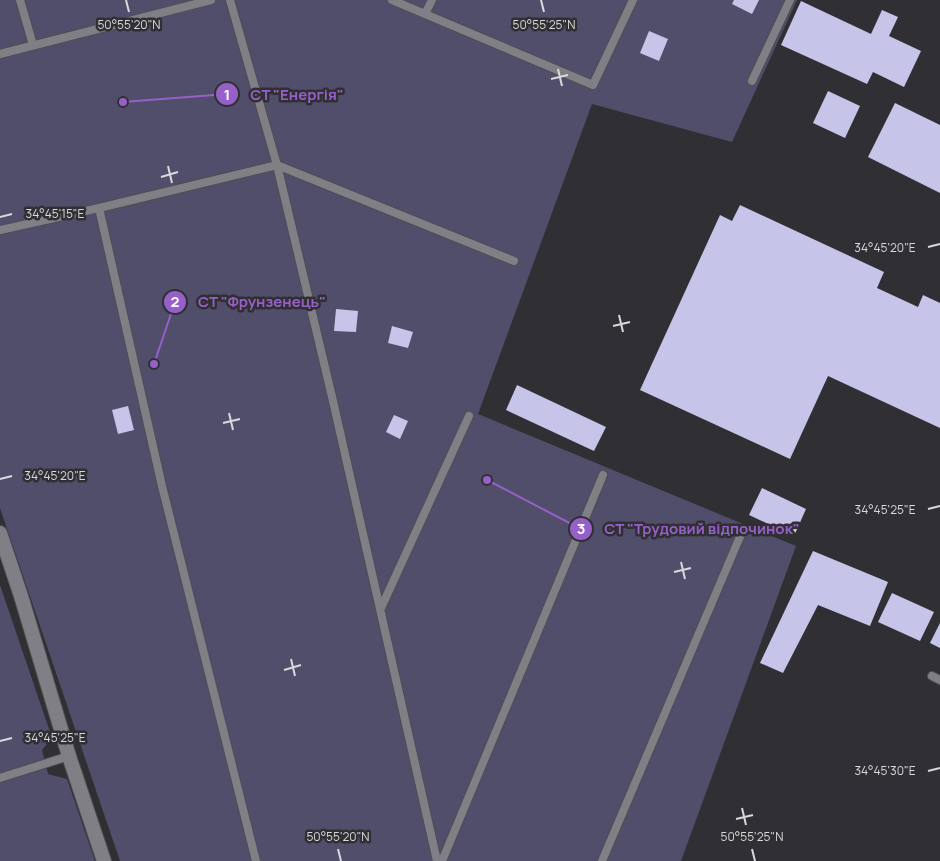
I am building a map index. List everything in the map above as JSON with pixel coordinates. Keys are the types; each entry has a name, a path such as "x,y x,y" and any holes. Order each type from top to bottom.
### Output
{"street":[{"path":"0,533 69,756 104,861"}],"lane":[{"path":"20,0 33,44"},
{"path":"0,54 33,44 211,0"},
{"path":"230,0 277,165 381,608 437,861"},
{"path":"392,0 593,85 633,0"},
{"path":"425,14 432,0"},
{"path":"752,81 790,0"},
{"path":"0,230 277,165 514,261"},
{"path":"99,208 162,486 256,861"},
{"path":"381,608 469,416"},
{"path":"442,861 603,475"},
{"path":"602,861 742,532"},
{"path":"932,676 940,680"},
{"path":"0,778 69,756"}],"shaded area":[{"path":"0,0 797,0 732,142 592,104 478,414 796,546 681,861 120,861 0,508"},
{"path":"0,585 52,738 42,750 48,774 67,779 95,861 0,861"}],"building":[{"path":"734,0 759,0 752,14 732,4"},
{"path":"801,1 871,34 882,10 898,17 889,36 921,51 904,87 873,72 867,84 781,45"},
{"path":"649,31 668,39 659,61 640,53"},
{"path":"828,91 860,106 845,138 813,123"},
{"path":"895,103 940,125 940,193 868,157"},
{"path":"740,205 884,272 877,288 918,307 923,295 940,303 940,428 828,376 790,459 640,390 720,215 732,221"},
{"path":"336,309 358,311 356,332 334,331"},
{"path":"392,326 413,332 408,348 388,343"},
{"path":"517,385 606,427 594,451 506,410"},
{"path":"128,406 134,430 118,434 112,410"},
{"path":"394,415 408,421 400,439 386,432"},
{"path":"762,488 806,509 794,536 749,515"},
{"path":"813,551 888,582 870,626 818,605 783,673 760,663"},
{"path":"892,593 934,612 920,641 878,622"},
{"path":"940,623 940,648 930,643"}],"place":[{"name":"СТ \"Енергія\"","path":"123,102"},
{"name":"СТ \"Фрунзенець\"","path":"154,364"},
{"name":"СТ \"Трудовий відпочинок\"","path":"487,480"}]}
